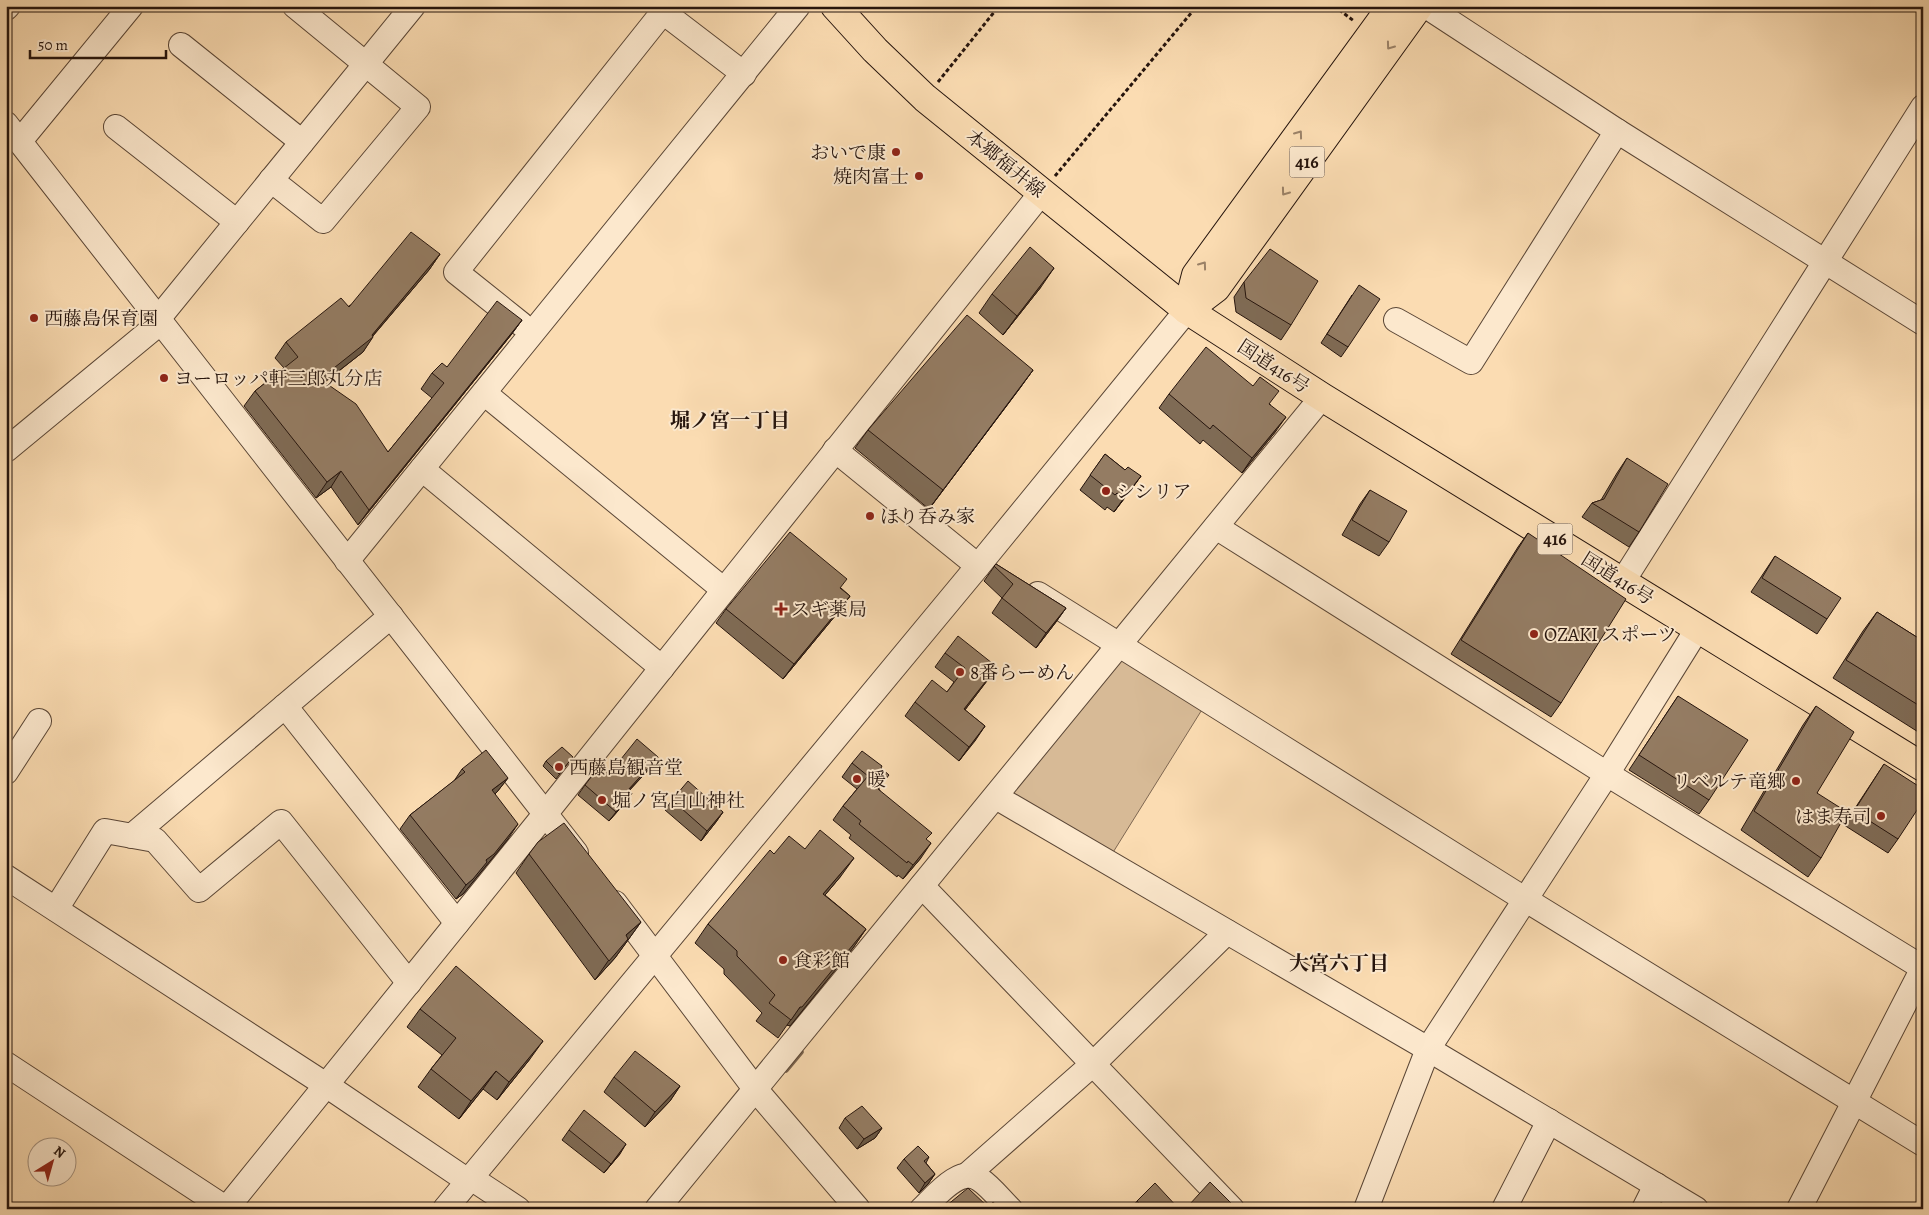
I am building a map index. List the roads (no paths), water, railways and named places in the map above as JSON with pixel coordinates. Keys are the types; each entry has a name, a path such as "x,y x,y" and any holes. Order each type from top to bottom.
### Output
{"main road":[{"name":"本郷福井線","path":"835,6 875,50 925,98 1187,310"},
{"name":"416","path":"1187,310 1196,275 1392,6"},
{"name":"416","path":"1187,310 1216,288 1419,6"},
{"name":"国道416号","path":"1187,310 1322,397 1923,767"}],"street":[{"path":"131,6 13,133 595,876 756,1090 858,1209"},
{"path":"271,180 323,221 418,107 294,6"},
{"path":"6,450 159,320 413,6"},
{"path":"347,561 798,6"},
{"path":"1426,6 1617,131 1923,323"},
{"path":"533,333 456,272 662,9 744,74"},
{"path":"181,46 302,142"},
{"path":"1623,581 1923,107"},
{"path":"116,127 237,222"},
{"path":"1396,320 1470,362 1617,131"},
{"path":"6,1064 226,1209 546,813 1042,192"},
{"path":"446,1209 656,955 987,565 1187,310"},
{"path":"484,393 724,590"},
{"path":"657,1209 1322,397"},
{"path":"835,450 987,565"},
{"path":"422,469 662,668"},
{"path":"1216,527 1607,774 1923,968 1799,1209"},
{"path":"1023,585 1526,900 1923,1144"},
{"path":"132,836 391,616"},
{"path":"1366,1209 1428,1049 1607,774 1698,628"},
{"path":"285,706 457,923"},
{"path":"6,772 39,721"},
{"path":"996,797 1428,1049 1696,1209"},
{"path":"56,909 105,831 155,840 199,890 281,822 408,983"},
{"path":"6,877 469,1180 518,1209"},
{"path":"922,886 1232,1209"},
{"path":"922,1209 954,1179 966,1175 1093,1064 1227,932"},
{"path":"1504,1209 1549,1121"},
{"path":"966,1175 978,1177 1010,1209"},
{"path":"1644,1209 1656,1185"}],"waterway":[{"path":"786,1070 801,1052"}],"place":[{"name":"おいで康","path":"896,152"},
{"name":"焼肉富士","path":"919,176"},
{"name":"西藤島保育園","path":"34,318"},
{"name":"ヨーロッパ軒三郎丸分店","path":"164,378"},
{"name":"シシリア","path":"1106,491"},
{"name":"ほり呑み家","path":"870,516"},
{"name":"スギ薬局","path":"781,609"},
{"name":"OZAKI スポーツ","path":"1534,634"},
{"name":"8番らーめん","path":"960,672"},
{"name":"西藤島観音堂","path":"559,767"},
{"name":"暖","path":"857,779"},
{"name":"リベルテ竜郷","path":"1796,781"},
{"name":"堀ノ宮白山神社","path":"602,800"},
{"name":"はま寿司","path":"1881,816"},
{"name":"食彩館","path":"783,960"}],"district":[{"name":"堀ノ宮一丁目","path":"730,420"},
{"name":"大宮六丁目","path":"1339,963"}]}
